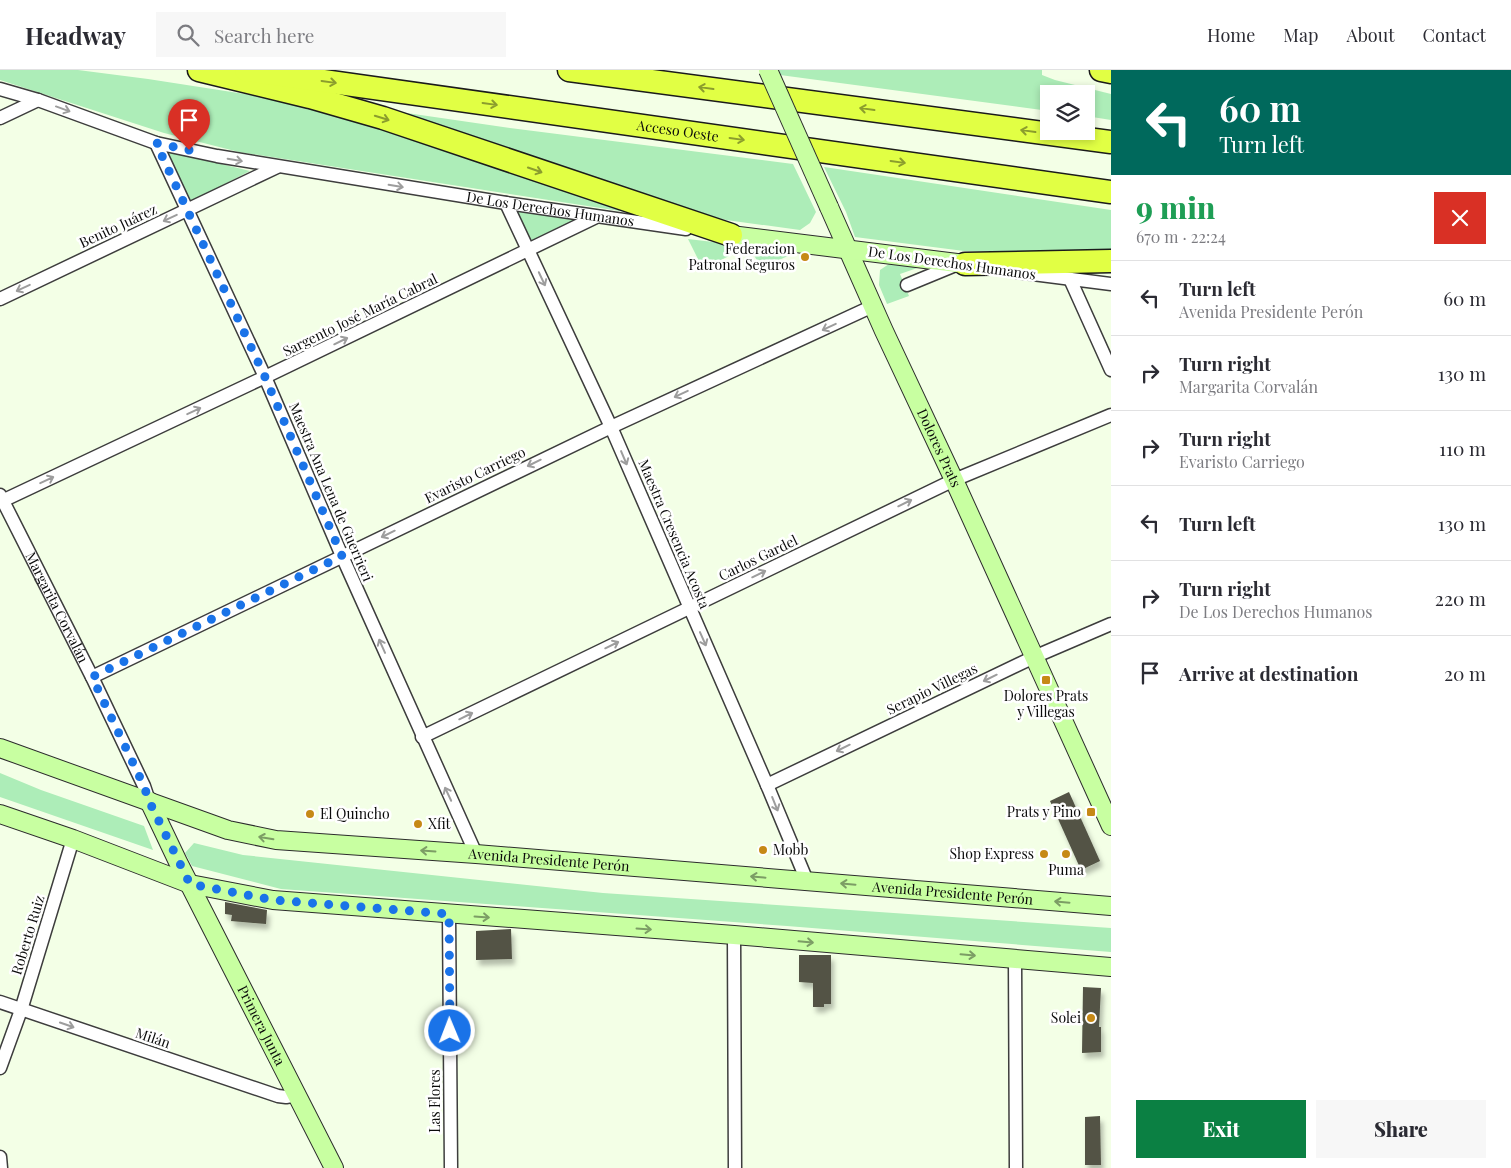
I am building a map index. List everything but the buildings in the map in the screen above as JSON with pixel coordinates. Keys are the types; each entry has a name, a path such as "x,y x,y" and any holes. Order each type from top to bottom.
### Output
{"highway":[{"path":"199,70 310,97 384,118 731,235"},
{"name":"Acceso Oeste","path":"246,70 1111,192"},
{"path":"569,70 1111,142"},
{"path":"1101,70 1111,72"},
{"path":"962,264 1111,261"}],"main road":[{"name":"Dolores Prats","path":"768,70 1111,826"},
{"name":"De Los Derechos Humanos","path":"731,235 848,248 962,264"},
{"name":"Avenida Presidente Perón","path":"0,748 228,830 285,841 476,854 1111,906"},
{"name":"Margarita Corvalán","path":"149,801 190,884"},
{"path":"0,814 73,839 190,884 273,900 734,935 1111,967"},
{"name":"Primera Junta","path":"190,884 334,1168"}],"street":[{"name":"De Los Derechos Humanos","path":"0,89 38,100 156,143 277,167 596,217 731,235"},
{"path":"0,118 38,100"},
{"name":"Maestra Ana Lena de Guerrieri","path":"156,143 265,377 422,738 476,854"},
{"name":"Benito Juárez","path":"0,299 277,167"},
{"name":"Maestra Cresencia Acosta","path":"506,203 611,426 767,784 807,881"},
{"name":"Sargento José María Cabral","path":"1,499 265,377 596,217"},
{"name":"De Los Derechos Humanos","path":"962,264 1111,284"},
{"path":"907,285 962,264"},
{"path":"1070,280 1111,370"},
{"name":"Evaristo Carriego","path":"92,677 611,426 874,306"},
{"name":"Carlos Gardel","path":"422,738 954,480 1111,415"},
{"name":"Margarita Corvalán","path":"1,499 92,677 144,786 149,801"},
{"name":"Serapio Villegas","path":"767,784 1034,656 1111,624"},
{"name":"Roberto Ruiz","path":"0,1068 21,1010 73,839"},
{"name":"Las Flores","path":"449,914 451,1168"},
{"path":"734,935 735,1168"},
{"path":"1015,959 1016,1168"},
{"name":"Milán","path":"0,1002 278,1096 297,1095"},
{"path":"0,1157 1,1168"}],"green space":[{"path":"0,70 78,70 296,102 351,116 659,217 239,152 164,133 0,80"},
{"path":"778,70 1042,70 1042,75 1075,85 1040,85 1040,110 780,75"},
{"path":"1095,90 1111,94 1111,120 1095,117"},
{"path":"400,112 793,164 816,212 810,223 800,230 726,220 611,190 399,114"},
{"path":"160,149 250,171 188,203"},
{"path":"824,167 1111,210 1111,254 964,251 855,237 846,212"},
{"path":"512,208 580,219 530,244"},
{"path":"688,239 749,246 703,269"},
{"path":"749,246 797,252 761,268"},
{"path":"903,263 923,266 900,274 909,296 887,304 879,285 880,270 889,264"},
{"path":"0,773 41,790 144,826 153,850 0,797"},
{"path":"194,843 243,855 603,893 1111,928 1111,952 281,889 192,866 185,853"}],"place":[{"name":"Federacion Patronal Seguros","path":"805,257"},
{"name":"Dolores Prats y Villegas","path":"1046,680"},
{"name":"Prats y Pino","path":"1091,812"},
{"name":"El Quincho","path":"310,814"},
{"name":"Xfit","path":"418,824"},
{"name":"Mobb","path":"763,850"},
{"name":"Shop Express","path":"1044,854"},
{"name":"Puma","path":"1066,854"},
{"name":"Solei","path":"1091,1018"}],"route":[{"path":"189,150 156,143 265,377 342,556 92,677 144,786 149,801 190,884 248,897 273,900 449,914 450,1031"}]}
